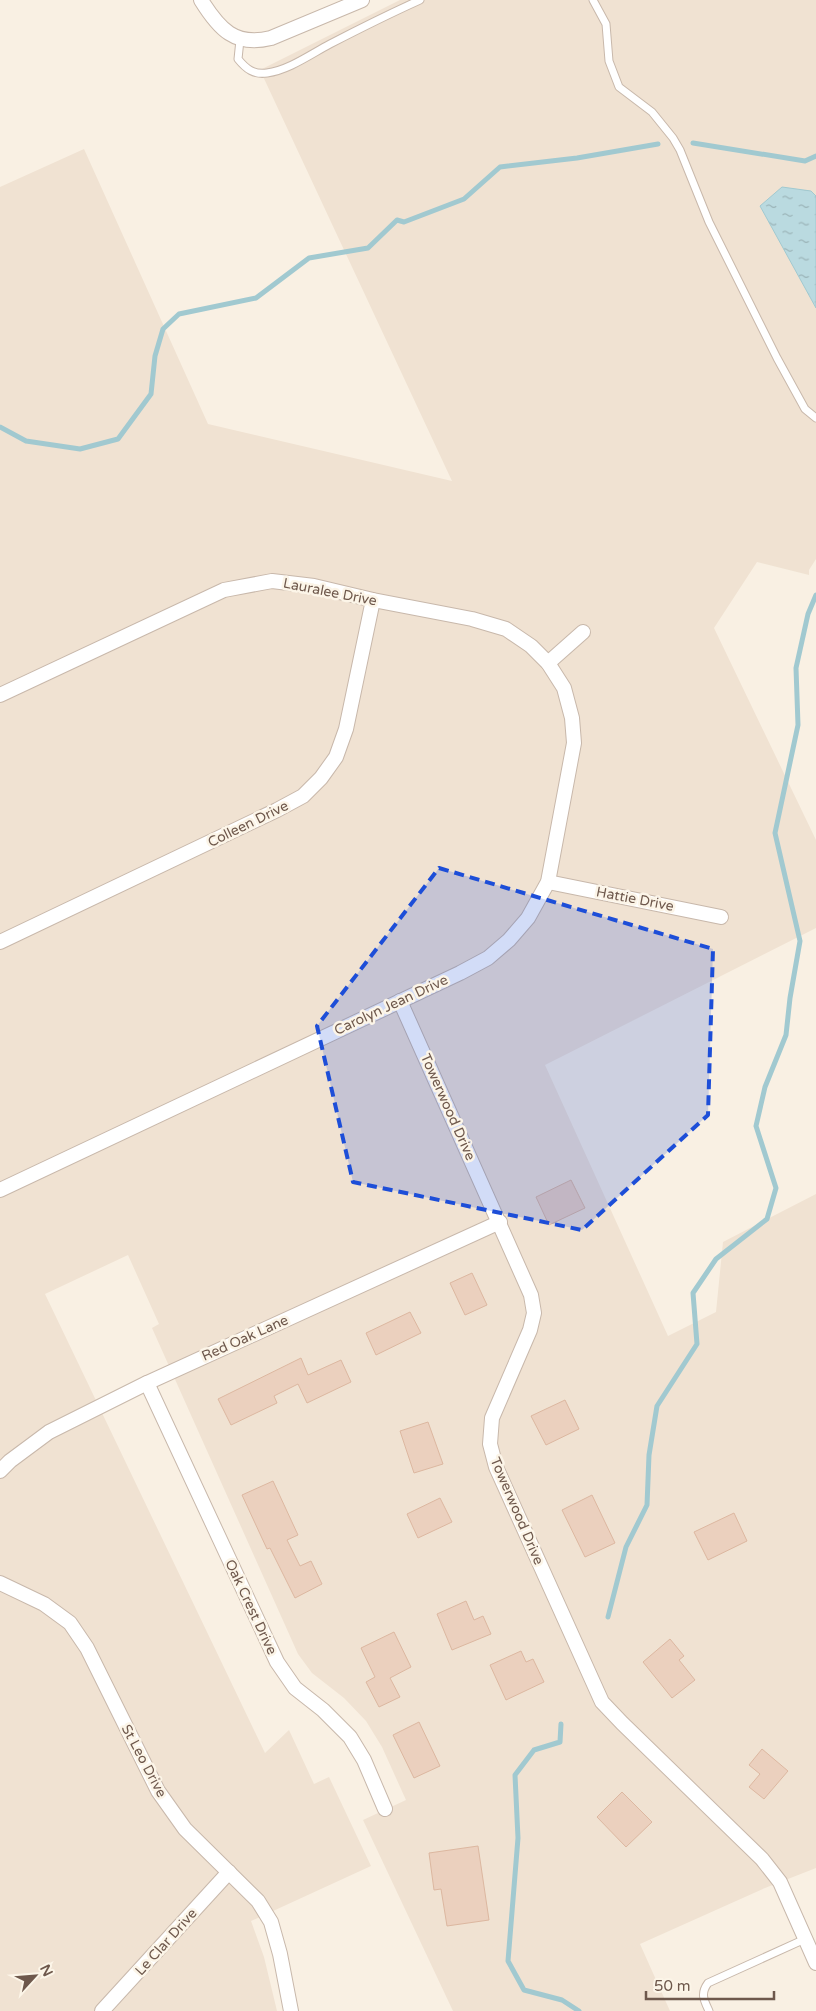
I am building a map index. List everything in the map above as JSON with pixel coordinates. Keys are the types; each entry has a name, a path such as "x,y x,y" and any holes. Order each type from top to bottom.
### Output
{"street":[{"path":"201,0 211,16 226,32 240,40 256,42 271,38 362,0"},
{"name":"Lauralee Drive","path":"0,695 224,590 272,581 314,586 373,600 472,619 506,629 531,646 548,663"},
{"name":"Colleen Drive","path":"0,942 303,796 321,778 336,757 346,729 373,600"},
{"path":"548,663 584,632"},
{"name":"Carolyn Jean Drive","path":"0,1190 488,958 509,940 528,918 548,882 574,743 572,718 564,688 548,663"},
{"name":"Hattie Drive","path":"548,882 721,917"},
{"name":"Towerwood Drive","path":"400,1001 531,1295 534,1313 530,1330 492,1418 490,1444 496,1467 602,1702 762,1859 780,1882 816,1964"},
{"name":"Red Oak Lane","path":"0,1471 10,1460 49,1432 147,1383 500,1222"},
{"name":"Oak Crest Drive","path":"147,1383 277,1662 295,1688 323,1710 350,1736 364,1760 385,1809"},
{"name":"St Leo Drive","path":"0,1583 44,1604 70,1623 87,1648 158,1791 185,1829 258,1901 271,1922 280,1954 291,2011"},
{"name":"Le Clar Drive","path":"102,2011 229,1872"}],"lane":[{"path":"240,40 238,58 243,65 252,72 266,74 284,69 362,27 420,0"},
{"path":"593,0 606,24 609,61 619,87 652,112 673,138 680,150 709,222 777,358 805,409 816,418"},
{"path":"709,2011 702,1996 708,1983 805,1939"}],"highlighted area":[{"path":"439,868 713,949 708,1115 582,1230 353,1182 317,1026"}],"shaded area":[{"path":"400,0 816,0 816,559 809,570 809,575 757,562 714,628 816,840 816,928 545,1065 668,1336 716,1312 723,1242 816,1194 816,1868 765,1888 640,1944 670,2011 453,2011 363,1820 406,1800 382,1747 366,1721 344,1698 312,1673 298,1654 152,1328 159,1324 128,1255 45,1294 265,1753 289,1730 314,1784 329,1777 371,1866 251,1921 264,1957 277,2011 0,2011 0,187 84,149 208,424 452,481 260,70"}],"water":[{"path":"782,187 811,191 816,196 816,308 760,206"}],"building":[{"path":"571,1180 585,1208 549,1225 536,1197"},
{"path":"472,1273 487,1305 465,1315 450,1283"},
{"path":"410,1312 421,1333 376,1355 366,1333"},
{"path":"301,1358 308,1375 341,1360 351,1382 307,1403 298,1384 274,1396 277,1403 231,1425 218,1399"},
{"path":"565,1400 579,1429 546,1445 531,1416"},
{"path":"428,1422 443,1464 414,1473 400,1431"},
{"path":"273,1481 298,1535 287,1540 300,1566 311,1561 322,1584 295,1598 270,1548 267,1549 242,1495"},
{"path":"592,1495 615,1543 585,1557 562,1510"},
{"path":"440,1498 452,1522 418,1538 407,1514"},
{"path":"734,1513 747,1541 708,1560 694,1532"},
{"path":"466,1601 474,1620 483,1616 491,1634 452,1650 437,1614"},
{"path":"394,1632 411,1667 390,1678 400,1697 379,1707 366,1682 375,1677 361,1648"},
{"path":"670,1639 684,1656 679,1660 695,1680 672,1698 643,1662"},
{"path":"521,1651 526,1662 533,1659 544,1682 506,1700 490,1665"},
{"path":"419,1722 440,1766 414,1778 393,1735"},
{"path":"762,1749 788,1771 764,1799 749,1787 760,1774 749,1765"},
{"path":"622,1792 652,1822 626,1847 597,1817"},
{"path":"478,1846 489,1920 447,1926 441,1889 434,1890 429,1853"}],"waterway":[{"path":"693,143 805,161 816,156"},
{"path":"0,427 26,441 80,449 118,439 151,394 155,356 163,329 179,314 256,298 309,258 368,248 397,220 404,222 464,199 500,167 577,158 658,144"},
{"path":"608,1617 626,1547 647,1505 649,1455 657,1406 697,1344 693,1293 716,1259 767,1219 776,1188 756,1126 765,1087 786,1035 800,941 775,833 798,725 796,668 808,614 816,595"},
{"path":"561,1724 560,1742 534,1750 515,1775 518,1838 508,1961 524,1990 562,2000 579,2011"}]}
